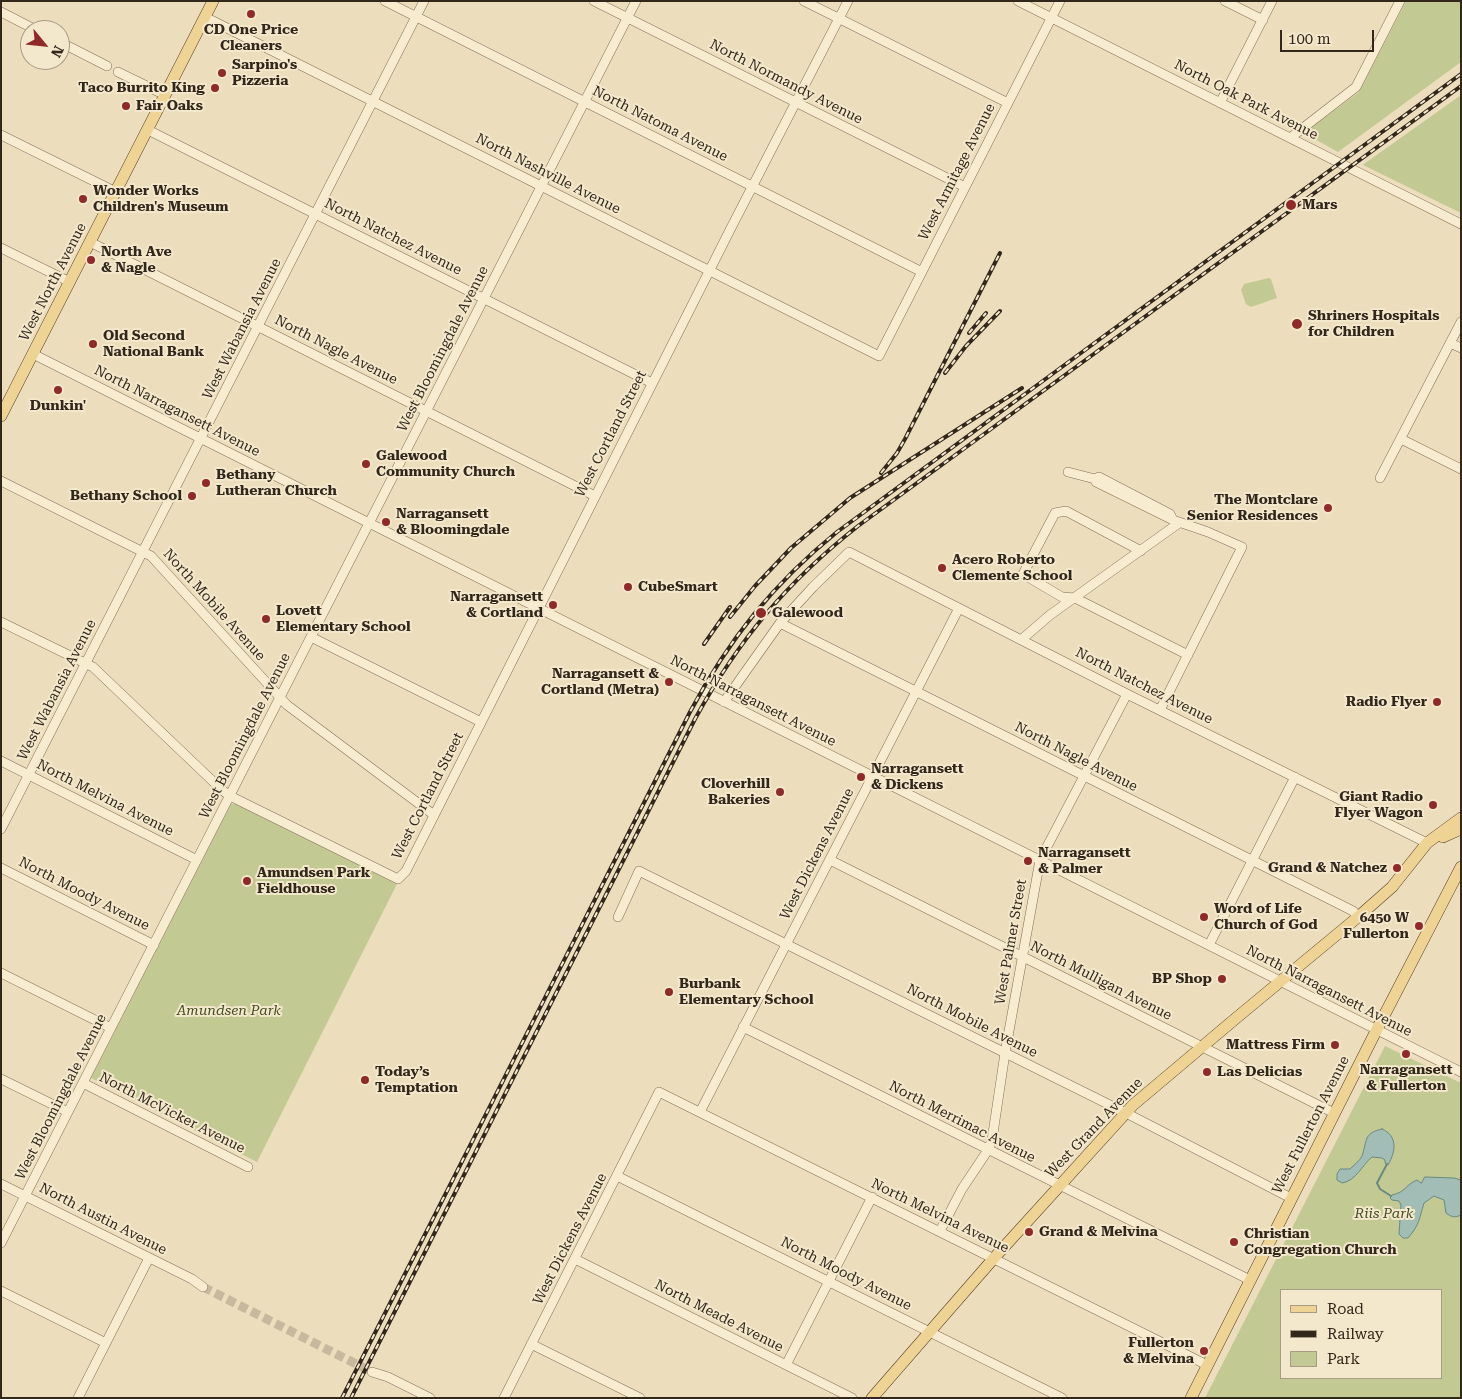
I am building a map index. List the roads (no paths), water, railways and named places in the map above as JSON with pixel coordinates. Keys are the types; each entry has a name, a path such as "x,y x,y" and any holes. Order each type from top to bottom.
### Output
{"main road":[{"name":"West North Avenue","path":"1,416 213,1"},
{"name":"West Grand Avenue","path":"872,1398 994,1258 1144,1095 1358,917 1392,887 1427,843 1461,818"},
{"name":"West Grand Avenue","path":"1427,843 1461,829"},
{"path":"1447,835 1461,839"},
{"name":"West Fullerton Avenue","path":"1191,1398 1376,1030 1461,867"}],"street":[{"name":"North Natoma Avenue","path":"385,1 922,272"},
{"name":"West Wabansia Avenue","path":"1,830 424,1"},
{"name":"North Normandy Avenue","path":"594,1 965,187"},
{"name":"West Bloomingdale Avenue","path":"1,1243 636,1"},
{"path":"804,1 1008,103"},
{"name":"West Cortland Street","path":"230,796 398,879 406,871 652,383 848,1"},
{"name":"North Oak Park Avenue","path":"1018,1 1461,224"},
{"name":"West Armitage Avenue","path":"879,356 1060,1"},
{"path":"1225,1 1263,20"},
{"path":"1220,103 1272,1"},
{"path":"1290,138 1356,88 1400,1"},
{"path":"1,12 20,22"},
{"name":"North Nashville Avenue","path":"205,17 879,356"},
{"path":"70,47 107,66"},
{"path":"118,72 165,95"},
{"name":"North Natchez Avenue","path":"148,130 652,383"},
{"path":"1,135 116,192"},
{"name":"North Nagle Avenue","path":"90,242 595,496"},
{"path":"1,248 70,282"},
{"path":"1380,478 1461,322"},
{"path":"1450,343 1461,348"},
{"name":"North Narragansett Avenue","path":"33,354 1461,1072"},
{"path":"1401,439 1461,469"},
{"path":"1068,472 1095,479 1096,482 1176,522 1208,532 1242,547 1160,710"},
{"name":"North Mobile Avenue","path":"1,481 151,556 287,706 434,815"},
{"path":"1141,551 1066,511 1055,513 1023,574 1062,596 1075,598 1186,658"},
{"path":"1021,640 1050,615 1141,551 1176,522"},
{"name":"North Natchez Avenue","path":"780,623 849,552 1127,694 1427,843"},
{"name":"West Dickens Avenue","path":"700,1112 959,608"},
{"path":"1,622 93,667 230,796"},
{"path":"724,702 780,623"},
{"name":"North Nagle Avenue","path":"780,623 1353,911 1358,917"},
{"path":"311,637 481,722"},
{"name":"West Palmer Street","path":"940,1231 962,1189 988,1150 992,1140 1005,1053 1040,860 1127,694"},
{"name":"North Melvina Avenue","path":"1,761 197,860"},
{"path":"1209,945 1295,777"},
{"name":"North Mulligan Avenue","path":"830,860 1334,1114"},
{"name":"North Moody Avenue","path":"1,868 154,945"},
{"name":"North Mobile Avenue","path":"618,917 639,871 1126,1113 1291,1198"},
{"path":"1,973 111,1028"},
{"name":"North Merrimac Avenue","path":"743,1028 1250,1280"},
{"path":"1,1079 68,1112"},
{"name":"North McVicker Avenue","path":"83,1083 248,1167"},
{"name":"West Dickens Avenue","path":"504,1398 660,1092"},
{"name":"North Melvina Avenue","path":"660,1092 1207,1365"},
{"name":"North Moody Avenue","path":"617,1176 1062,1398"},
{"name":"North Austin Avenue","path":"1,1184 192,1279 199,1279 205,1285"},
{"path":"786,1365 872,1198"},
{"path":"78,1398 149,1258"},
{"name":"North Meade Avenue","path":"574,1259 852,1398"},
{"path":"1,1291 106,1343"},
{"path":"531,1344 640,1398"},
{"path":"374,1369 382,1370 388,1377 430,1398"}],"water":[{"path":"1382,1129 1391,1136 1394,1144 1393,1154 1388,1165 1382,1158 1372,1157 1347,1182 1342,1183 1337,1180 1337,1174 1340,1169 1350,1169 1361,1157 1366,1140 1370,1134"},
{"path":"1425,1177 1461,1180 1461,1215 1455,1217 1446,1213 1444,1200 1434,1196 1424,1203 1415,1229 1408,1238 1403,1238 1399,1234 1401,1205 1399,1201 1390,1198 1417,1180 1421,1183"}],"waterway":[{"path":"1387,1164 1377,1183 1380,1189 1391,1196"}],"tunnel":[{"path":"203,1287 372,1372"}],"railway":[{"path":"342,1398 690,712 720,660 754,614 793,572 837,532 1461,74"},
{"path":"351,1398 695,719 729,663 766,614 809,569 858,526 1461,86"},
{"path":"881,473 897,453 905,439 1000,253"},
{"path":"945,373 966,346 1000,311"},
{"path":"969,333 986,313"},
{"path":"730,617 755,586 791,548 850,498 1022,388"},
{"path":"704,644 730,607"}],"place":[{"name":"CD One Price Cleaners","path":"251,14"},
{"name":"Sarpino's Pizzeria","path":"222,73"},
{"name":"Taco Burrito King","path":"215,88"},
{"name":"Fair Oaks","path":"126,106"},
{"name":"Wonder Works Children's Museum","path":"83,199"},
{"name":"Mars","path":"1291,205"},
{"name":"North Ave & Nagle","path":"91,260"},
{"name":"Shriners Hospitals for Children","path":"1297,324"},
{"name":"Old Second National Bank","path":"93,344"},
{"name":"Dunkin'","path":"58,390"},
{"name":"Galewood Community Church","path":"366,464"},
{"name":"Bethany Lutheran Church","path":"206,483"},
{"name":"Bethany School","path":"192,496"},
{"name":"The Montclare Senior Residences","path":"1328,508"},
{"name":"Narragansett & Bloomingdale","path":"386,522"},
{"name":"Acero Roberto Clemente School","path":"942,568"},
{"name":"CubeSmart","path":"628,587"},
{"name":"Narragansett & Cortland","path":"553,605"},
{"name":"Galewood","path":"761,613"},
{"name":"Lovett Elementary School","path":"266,619"},
{"name":"Narragansett & Cortland (Metra)","path":"669,682"},
{"name":"Radio Flyer","path":"1437,702"},
{"name":"Narragansett & Dickens","path":"861,777"},
{"name":"Cloverhill Bakeries","path":"780,792"},
{"name":"Giant Radio Flyer Wagon","path":"1433,805"},
{"name":"Narragansett & Palmer","path":"1028,861"},
{"name":"Grand & Natchez","path":"1397,868"},
{"name":"Amundsen Park Fieldhouse","path":"247,881"},
{"name":"Word of Life Church of God","path":"1204,917"},
{"name":"6450 W Fullerton","path":"1419,926"},
{"name":"BP Shop","path":"1222,979"},
{"name":"Burbank Elementary School","path":"669,992"},
{"name":"Mattress Firm","path":"1335,1045"},
{"name":"Narragansett & Fullerton","path":"1406,1054"},
{"name":"Las Delicias","path":"1207,1072"},
{"name":"Today’s Temptation","path":"365,1080"},
{"name":"Grand & Melvina","path":"1029,1232"},
{"name":"Christian Congregation Church","path":"1234,1242"},
{"name":"Fullerton & Melvina","path":"1204,1351"}],"park label":[{"name":"Amundsen Park","path":"229,1011"},
{"name":"Riis Park","path":"1384,1214"}]}
